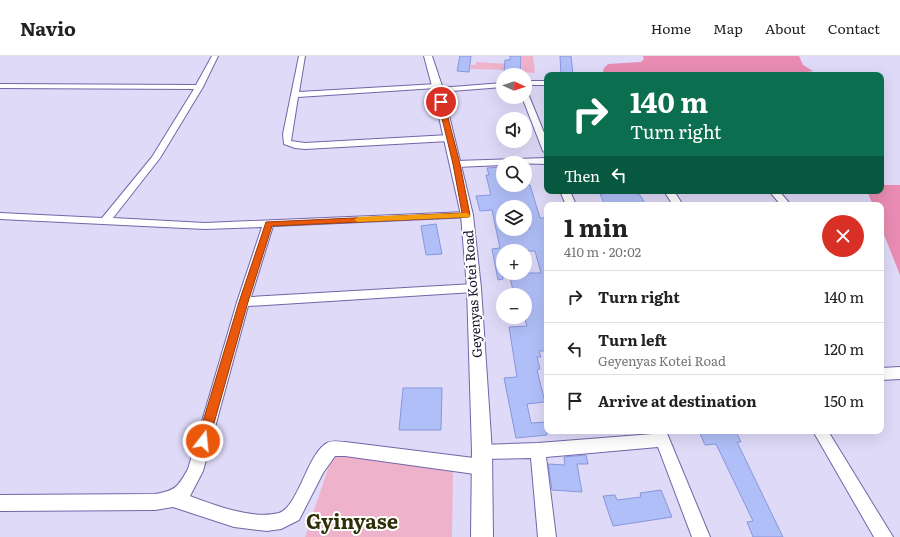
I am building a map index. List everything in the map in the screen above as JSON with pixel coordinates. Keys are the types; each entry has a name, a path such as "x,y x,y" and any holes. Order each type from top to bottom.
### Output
{"street":[{"path":"104,222 156,158 216,56"},
{"path":"302,56 287,134 287,142 295,145 449,138"},
{"name":"Geyenyas Kotei Road","path":"428,56 438,88 467,215 474,288 482,460 482,537"},
{"path":"532,83 544,84"},
{"path":"295,95 496,85"},
{"path":"0,86 199,87"},
{"path":"528,104 544,144"},
{"path":"456,164 544,161"},
{"path":"777,194 783,202"},
{"path":"0,216 206,226 467,215"},
{"path":"174,499 185,490 195,471 243,302 269,223"},
{"path":"243,302 474,288"},
{"path":"884,374 900,373"},
{"path":"822,434 884,537"},
{"path":"0,504 155,502 174,499 229,519 272,523 292,515 321,460 331,449 482,460 538,450 661,435 701,537"},
{"path":"538,450 547,537"}],"shaded area":[{"path":"522,56 533,56 535,73 532,73 532,68 521,68"},
{"path":"643,56 799,56 803,65 813,71 603,72 604,68 608,64 641,62 644,59"},
{"path":"476,62 508,64 508,68 496,68 496,70 470,69 471,65 476,65"},
{"path":"884,184 900,185 900,275 884,235 884,202 872,202 868,194 884,194"},
{"path":"333,454 453,467 452,537 305,537"}],"building":[{"path":"460,56 471,56 469,72 457,71"},
{"path":"510,56 521,56 520,68 504,68 505,60 510,60"},
{"path":"560,56 571,56 573,72 561,72"},
{"path":"496,167 496,192 532,192 540,218 544,218 544,351 539,351 541,357 537,357 540,369 537,370 544,402 527,404 531,423 544,422 544,434 547,435 516,438 504,378 517,377 509,327 527,326 526,324 532,324 532,288 512,288 511,280 532,280 532,273 541,273 535,251 532,251 532,244 499,244 497,236 532,236 532,200 496,200 496,229 492,210 480,211 476,196 491,195 486,175 489,175 487,168"},
{"path":"600,194 638,194 640,195 644,202 604,202"},
{"path":"436,224 442,254 426,255 421,226"},
{"path":"496,248 496,270 492,249"},
{"path":"403,388 442,388 441,430 399,430"},
{"path":"700,434 737,434 741,442 737,442 783,537 753,537 747,522 753,521 716,444 705,445"},
{"path":"586,455 588,464 577,464 582,492 552,490 548,464 565,465 564,457"},
{"path":"661,490 672,517 613,526 603,496 615,495 617,500 641,497 640,493"}],"slow traffic":[{"path":"358,220 466,215"}],"district":[{"name":"Gyinyase","path":"352,520"}],"route":[{"path":"203,441 243,302 269,223 467,215 441,102"}]}
